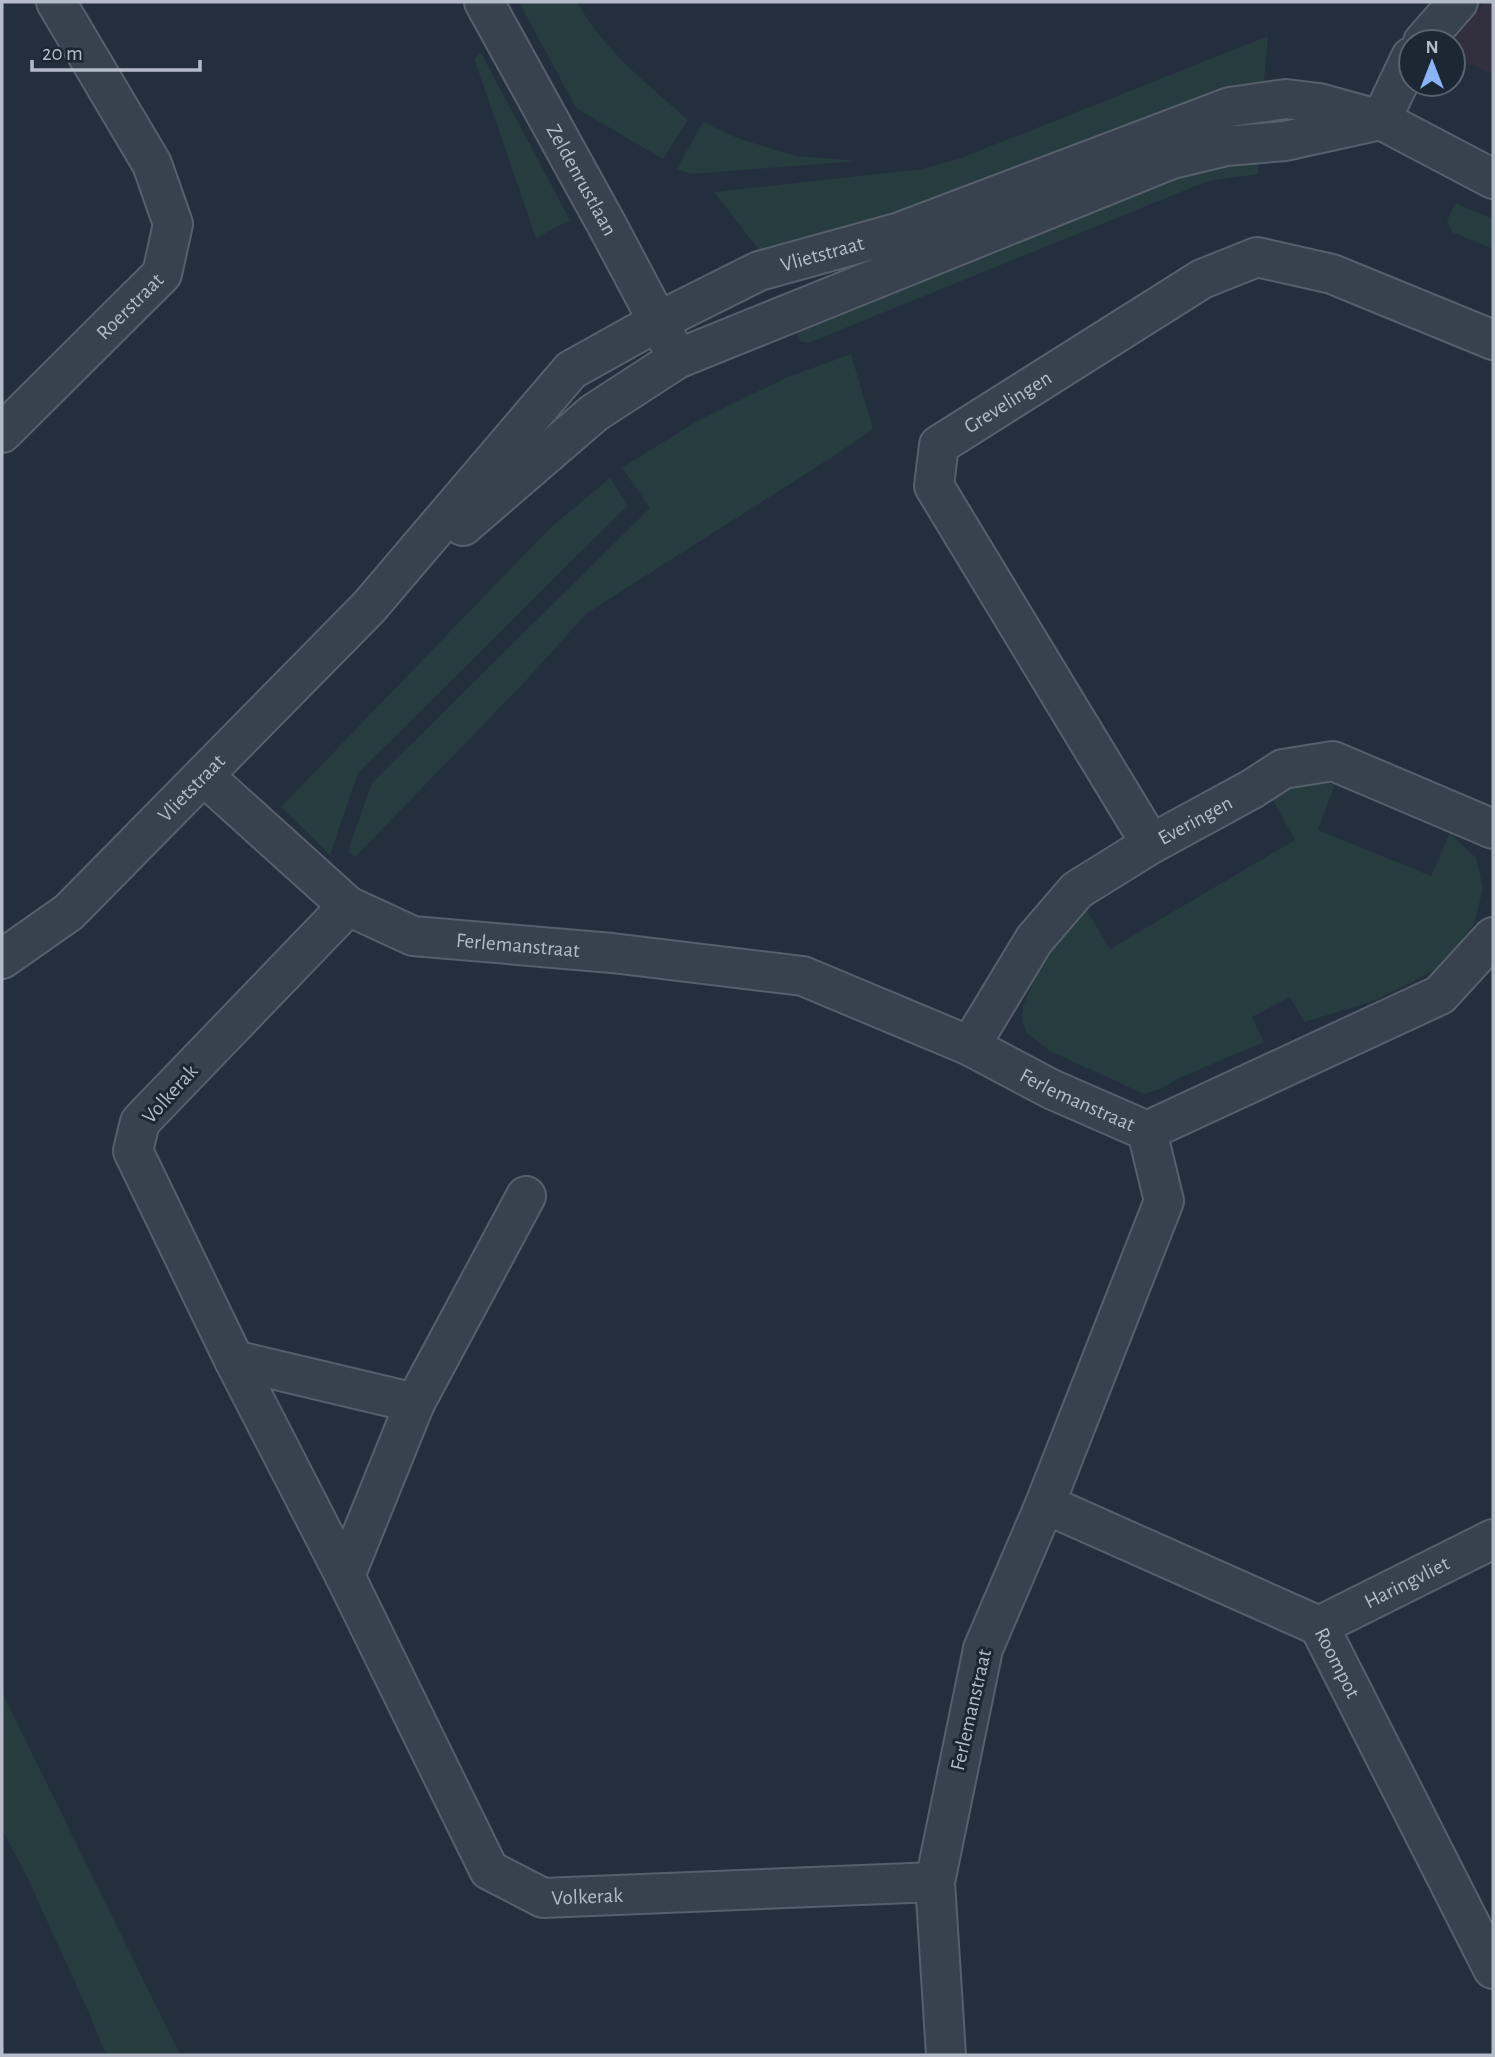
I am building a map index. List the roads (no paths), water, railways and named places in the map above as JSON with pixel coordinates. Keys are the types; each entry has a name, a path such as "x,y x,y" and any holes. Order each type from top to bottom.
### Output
{"street":[{"name":"Roerstraat","path":"2,433 162,274 173,224 152,164 56,2"},
{"name":"Zeldenrustlaan","path":"484,2 677,359"},
{"path":"1435,28 1458,2"},
{"path":"1397,86 1381,120 1493,179"},
{"name":"Vlietstraat","path":"2,959 69,912 369,607 571,370 657,322 759,271 900,232 1230,107 1286,99 1319,103 1381,120"},
{"name":"Vlietstraat","path":"369,607 594,413 677,359 1172,159 1226,146 1285,141 1381,120"},
{"name":"Grevelingen","path":"1151,844 934,486 939,444 1202,279 1257,257 1332,274 1493,340"},
{"name":"Everingen","path":"970,1046 1034,940 1077,890 1151,844 1283,769 1333,761 1493,829"},
{"name":"Ferlemanstraat","path":"205,776 348,906 413,936 612,953 803,976 970,1046 1051,1089 1147,1131 1164,1201 1045,1504 983,1649 935,1881 946,2055"},
{"name":"Volkerak","path":"348,906 140,1122 133,1151 234,1360 345,1576 489,1870 543,1898 935,1881"},
{"path":"1147,1131 1440,995 1493,937"},
{"path":"345,1576 415,1402 526,1196"},
{"path":"234,1360 415,1402"},
{"name":"Roompot","path":"1045,1504 1319,1626 1493,1969"},
{"name":"Haringvliet","path":"1319,1626 1493,1539"}]}
